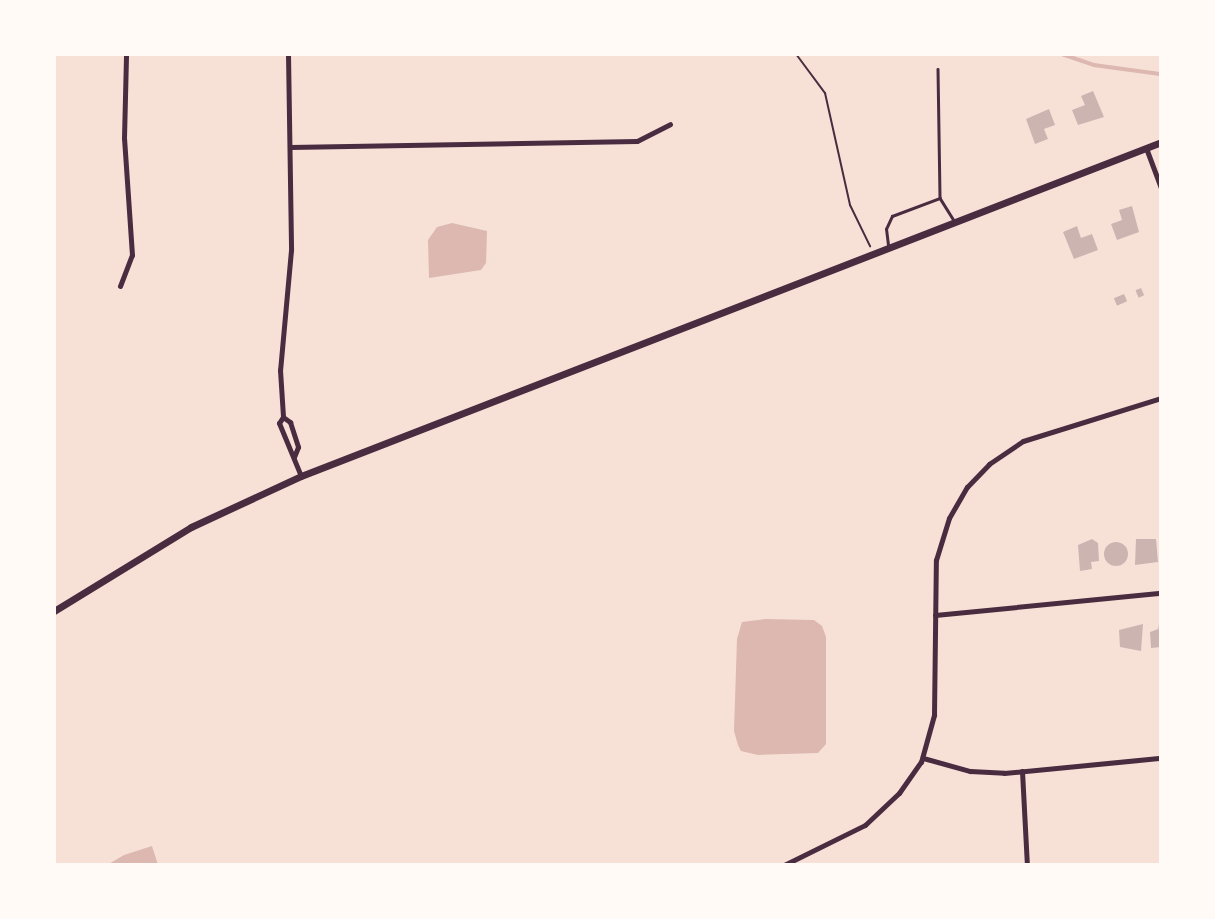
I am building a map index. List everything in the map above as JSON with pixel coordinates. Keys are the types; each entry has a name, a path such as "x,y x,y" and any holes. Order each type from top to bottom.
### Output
{"street":[{"path":"120,286 132,255 124,138 125,54"},
{"path":"288,54 291,250 280,383 283,416 279,423 286,449 294,457 302,477"},
{"path":"290,147 637,141 670,124"},
{"path":"54,611 191,527 302,477 1161,142"},
{"path":"1146,148 1161,188"},
{"path":"784,865 866,825 909,782 923,758 934,715 935,568 945,529 960,497 989,464 1031,438 1161,398"},
{"path":"283,416 290,422 298,447 294,457"},
{"path":"935,615 1161,593"},
{"path":"923,758 970,772 1023,772 1161,758"},
{"path":"1023,772 1027,865"}],"lane":[{"path":"938,69 940,198 954,222"},
{"path":"888,247 886,229 892,216 940,198"}],"path":[{"path":"796,54 825,93 850,205 874,252"}],"shaded area":[{"path":"452,223 487,231 486,263 481,270 429,278 428,240 437,227"},
{"path":"765,619 814,620 822,626 826,637 826,744 818,753 758,755 741,751 738,745 734,731 737,639 742,622"},
{"path":"152,846 158,865 107,865 124,855"}],"building":[{"path":"1093,91 1104,117 1078,125 1072,110 1085,105 1081,96"},
{"path":"1049,109 1055,125 1044,129 1048,139 1035,144 1026,119"},
{"path":"1132,206 1139,232 1117,240 1111,224 1122,220 1119,210"},
{"path":"1077,226 1081,238 1092,234 1098,250 1074,259 1063,232"},
{"path":"1141,288 1144,295 1139,298 1135,290"},
{"path":"1124,294 1127,301 1117,306 1114,298"},
{"path":"1092,539 1098,543 1099,561 1091,562 1092,569 1080,571 1078,545"},
{"path":"1136,539 1156,539 1158,562 1135,565"},
{"path":"1111,542 1121,542 1128,549 1128,559 1121,566 1111,566 1104,559 1104,549"},
{"path":"1158,623 1161,647 1151,648 1150,632 1158,629"},
{"path":"1143,624 1141,651 1120,647 1119,630"}],"waterway":[{"path":"1062,54 1094,65 1161,74"}]}
